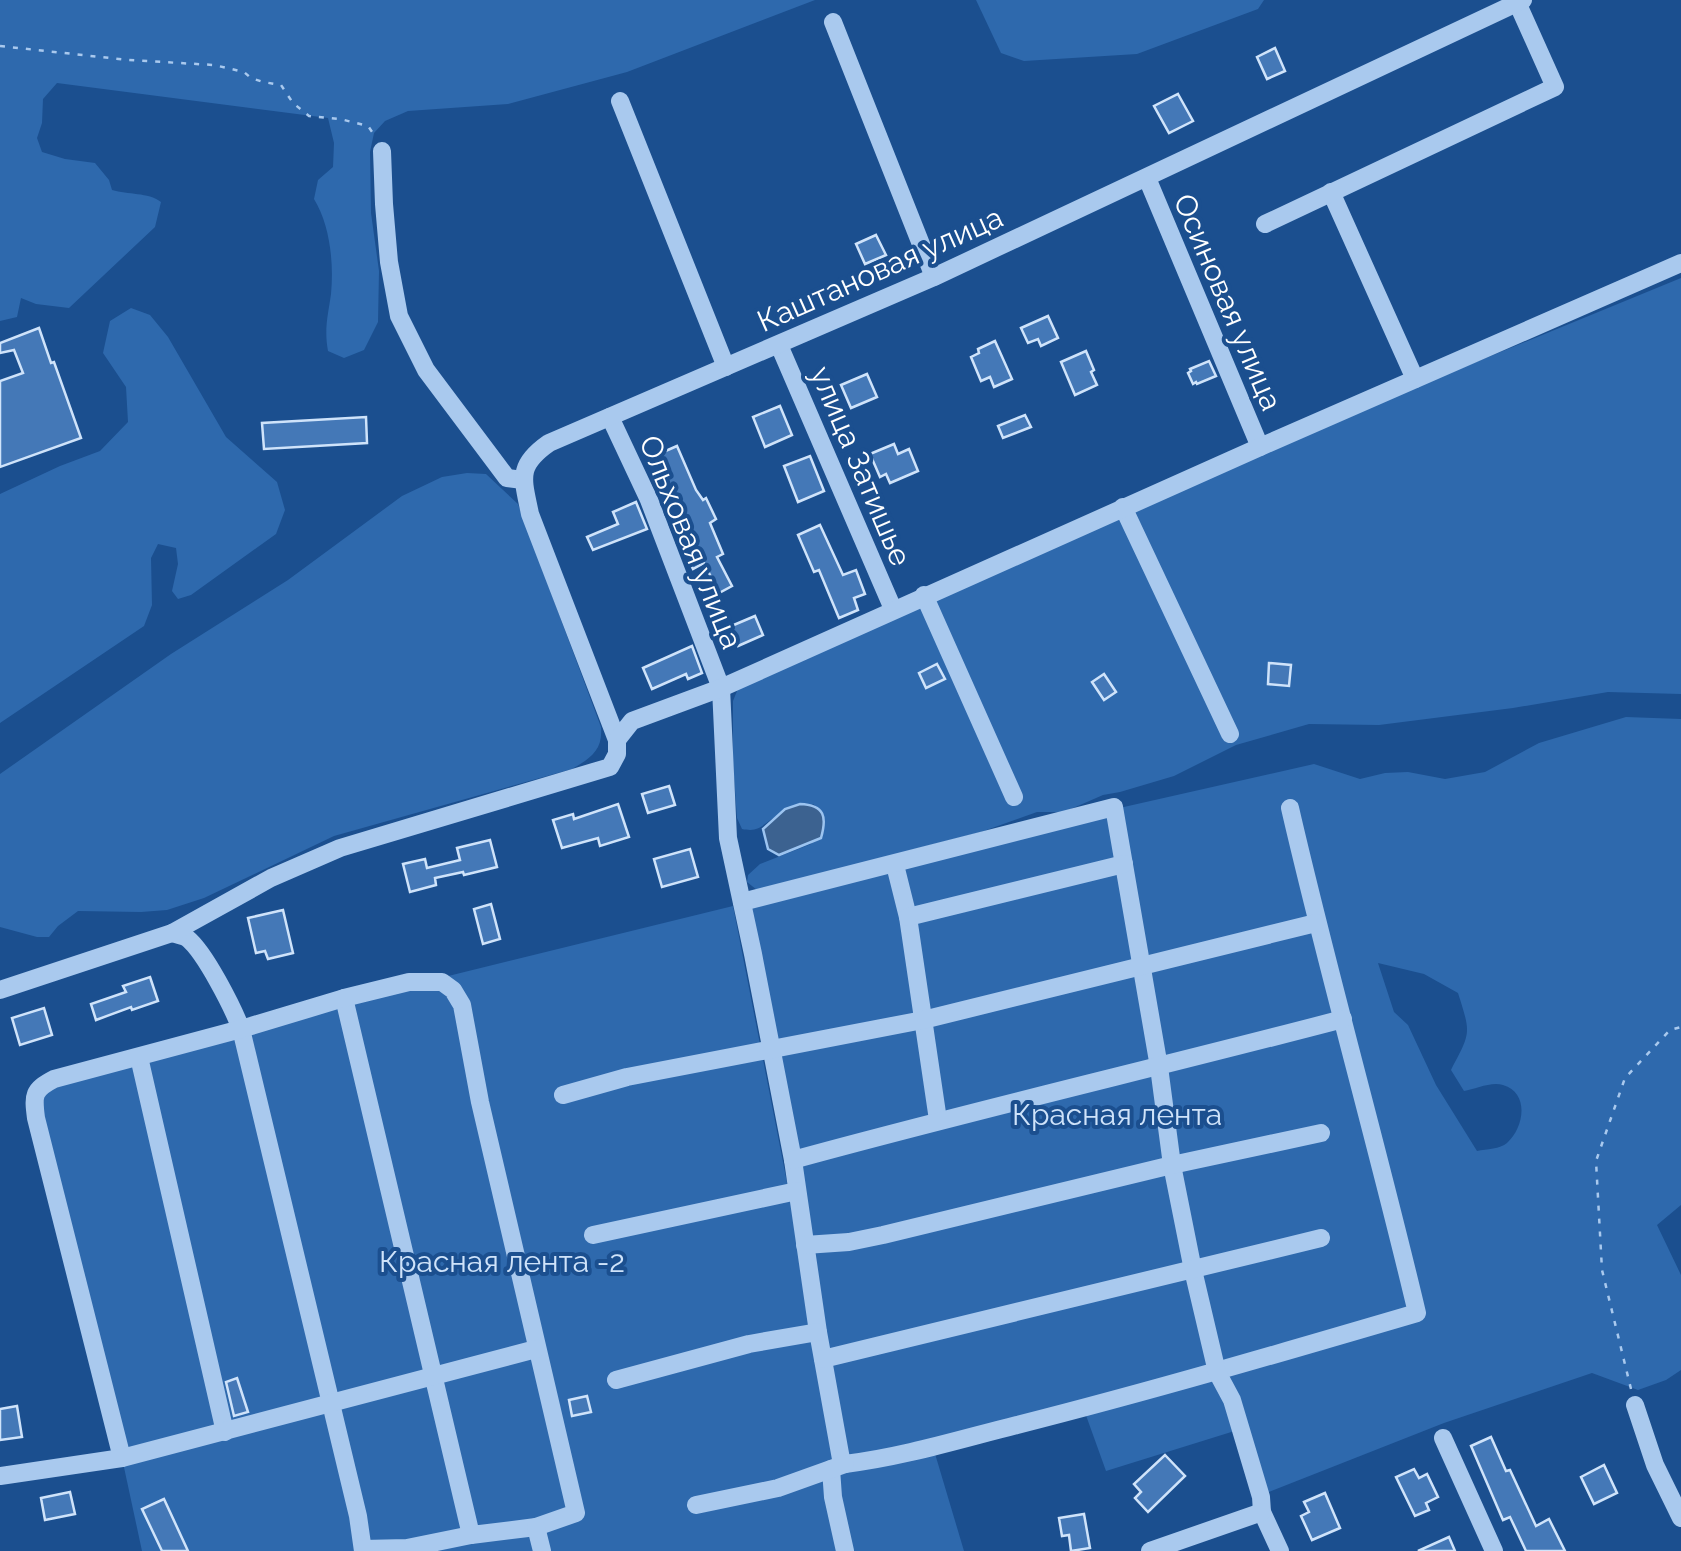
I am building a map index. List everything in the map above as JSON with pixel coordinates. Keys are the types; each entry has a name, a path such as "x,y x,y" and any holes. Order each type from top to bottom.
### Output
{"street":[{"name":"Каштановая улица","path":"523,480 533,454 548,443 934,278 1519,1"},
{"path":"1264,224 1555,87 1519,1"},
{"path":"833,22 934,278"},
{"path":"620,101 726,367"},
{"path":"0,990 172,933 271,878 340,848 610,767 618,754 617,740 530,514 523,480 507,478 426,370 399,316 389,262 382,151"},
{"name":"Осиновая улица","path":"1146,178 1260,447"},
{"path":"1331,192 1415,379"},
{"path":"617,740 632,722 721,688 1681,264"},
{"name":"улица Затишье","path":"780,344 893,609"},
{"name":"Ольховая улица","path":"610,417 648,500 721,688 728,838 793,1160 841,1459 833,1497 845,1551"},
{"path":"1124,507 1230,734"},
{"path":"924,596 1014,797"},
{"path":"742,902 1114,807 1172,1165 1193,1270 1217,1372 1232,1400 1262,1512 1280,1551"},
{"path":"696,1505 778,1488 838,1466 950,1442 1217,1372 1416,1312 1290,808"},
{"path":"896,864 908,917 938,1120"},
{"path":"908,917 1124,864"},
{"path":"563,1095 627,1077 923,1020 1316,923"},
{"path":"122,1458 36,1118 33,1099 39,1087 54,1079 241,1030 344,998 410,982 442,982 453,990 462,1005 480,1102 576,1513 536,1527 407,1548 363,1550 241,1030 232,1003 196,950 186,937 172,933"},
{"path":"344,998 471,1535"},
{"path":"793,1160 1343,1019"},
{"path":"138,1057 225,1432"},
{"path":"805,1245 884,1235 1321,1133"},
{"path":"593,1234 797,1191"},
{"path":"823,1359 1321,1238"},
{"path":"616,1380 749,1344 818,1332"},
{"path":"0,1476 122,1458 536,1349"},
{"path":"1635,1405 1655,1465 1681,1518"},
{"path":"1443,1438 1494,1551"},
{"path":"1150,1551 1262,1512"},
{"path":"536,1527 542,1551"}],"path":[{"path":"0,46 244,72 251,78 281,85 309,116 368,126 382,151"},
{"path":"1635,1405 1602,1270 1596,1161 1624,1078 1670,1030 1681,1027"}],"green space":[{"path":"0,0 815,0 627,72 508,104 408,111 385,121 374,133 370,152 371,213 379,271 378,322 364,350 344,358 328,351 331,257 324,220 314,199 318,180 333,167 334,143 328,118 57,83 43,99 37,138 42,152 95,163 112,190 161,202 155,227 69,308 21,298 17,317 0,321"},
{"path":"976,0 1264,0 1258,9 1137,54 1024,61 1001,53"},
{"path":"1681,278 1681,694 1608,692 1379,725 1309,724 1236,745 1174,776 1103,795 1064,812 1037,812 981,832 757,890 747,882 748,875 760,864 811,844 825,824 821,811 813,804 781,814 755,829 742,829 737,818 733,763 733,701 739,686 1408,390"},
{"path":"131,308 150,315 168,337 226,437 277,482 285,510 276,534 191,595 178,599 172,591 178,564 176,548 158,544 151,558 152,605 144,626 0,723 0,494 100,451 128,422 126,387 103,353 110,321"},
{"path":"486,474 518,504 601,727 600,742 590,757 572,769 334,836 204,898 167,910 78,911 49,937 0,927 0,774 171,654 288,580 402,496 442,477"},
{"name":"Красная лента","path":"1626,717 1681,719 1681,1205 1657,1225 1681,1275 1681,1370 1638,1390 1592,1373 1444,1423 1261,1495 1241,1429 1106,1471 1083,1407 932,1443 843,1456 743,904 1115,809 1314,764 1360,779 1408,772 1445,779 1485,772 1539,743","holes":["1378,963 1424,974 1458,993 1467,1033 1451,1070 1464,1091 1499,1084 1512,1089 1521,1103 1517,1129 1504,1145 1477,1151 1436,1085 1408,1025 1394,1012"]},
{"name":"Красная лента -2","path":"733,906 841,1459 933,1447 964,1551 142,1551 36,1118 39,1087 428,981"}],"shaded area":[{"path":"800,804 815,807 822,814 821,838 779,855 768,849 763,829 785,809"}],"building":[{"path":"1275,48 1285,71 1267,79 1257,57"},
{"path":"1178,94 1193,121 1169,133 1154,106"},
{"path":"876,235 886,255 865,264 856,244"},
{"path":"1048,316 1058,338 1041,346 1038,339 1028,343 1021,328"},
{"path":"39,328 81,438 0,467 0,381 23,373 14,350 0,353 0,343"},
{"path":"995,341 1012,379 994,387 990,377 981,381 971,357"},
{"path":"1086,351 1097,385 1075,395 1061,362"},
{"path":"1209,361 1216,376 1193,384 1190,369"},
{"path":"867,374 877,397 851,408 841,385"},
{"path":"780,406 792,435 765,447 753,417"},
{"path":"1025,415 1031,427 1003,438 998,426"},
{"path":"366,417 367,443 264,449 262,423"},
{"path":"894,444 898,454 909,449 918,471 890,483 886,474 880,477 870,454"},
{"path":"677,446 696,490 703,500 706,498 716,519 710,523 723,554 717,557 732,586 719,593 704,563 693,569 687,557 699,551 654,456"},
{"path":"810,456 824,491 798,502 784,466"},
{"path":"636,502 647,529 593,550 587,537 618,524 613,512"},
{"path":"820,525 843,575 856,570 865,594 854,598 858,610 839,618 819,570 814,572 798,535"},
{"path":"755,616 763,635 738,646 729,627"},
{"path":"692,646 702,673 688,679 686,674 652,689 643,668"},
{"path":"1269,663 1291,665 1289,686 1268,684"},
{"path":"937,664 945,679 926,688 919,673"},
{"path":"1104,674 1116,692 1104,700 1092,682"},
{"path":"669,786 675,805 648,813 642,794"},
{"path":"618,804 629,837 600,846 598,838 562,848 553,820 573,814 574,819"},
{"path":"490,840 497,867 435,878 436,885 410,892 403,864 425,859 427,868 460,860 457,848"},
{"path":"690,849 698,877 662,887 654,859"},
{"path":"491,904 500,939 483,944 474,909"},
{"path":"283,910 293,953 268,959 265,951 256,953 248,918"},
{"path":"150,977 158,1001 96,1020 91,1004 126,992 123,986"},
{"path":"44,1008 52,1035 20,1045 12,1018"},
{"path":"237,1378 248,1412 234,1416 226,1382"},
{"path":"587,1396 591,1412 572,1416 569,1400"},
{"path":"17,1406 22,1437 0,1440 0,1409"},
{"path":"1491,1437 1536,1526 1549,1519 1565,1551 1526,1551 1510,1517 1503,1520 1471,1446"},
{"path":"1165,1455 1185,1476 1148,1512 1135,1498 1141,1492 1134,1484"},
{"path":"1604,1465 1617,1493 1594,1504 1581,1477"},
{"path":"1414,1469 1419,1478 1427,1474 1438,1497 1426,1503 1429,1510 1415,1516 1396,1477"},
{"path":"70,1492 75,1514 45,1520 41,1498"},
{"path":"1325,1493 1340,1528 1312,1540 1301,1516 1309,1512 1304,1502"},
{"path":"164,1499 188,1551 162,1551 142,1509"},
{"path":"1084,1514 1090,1548 1071,1551 1069,1535 1062,1536 1059,1518"},
{"path":"1449,1537 1455,1551 1418,1551"}]}
